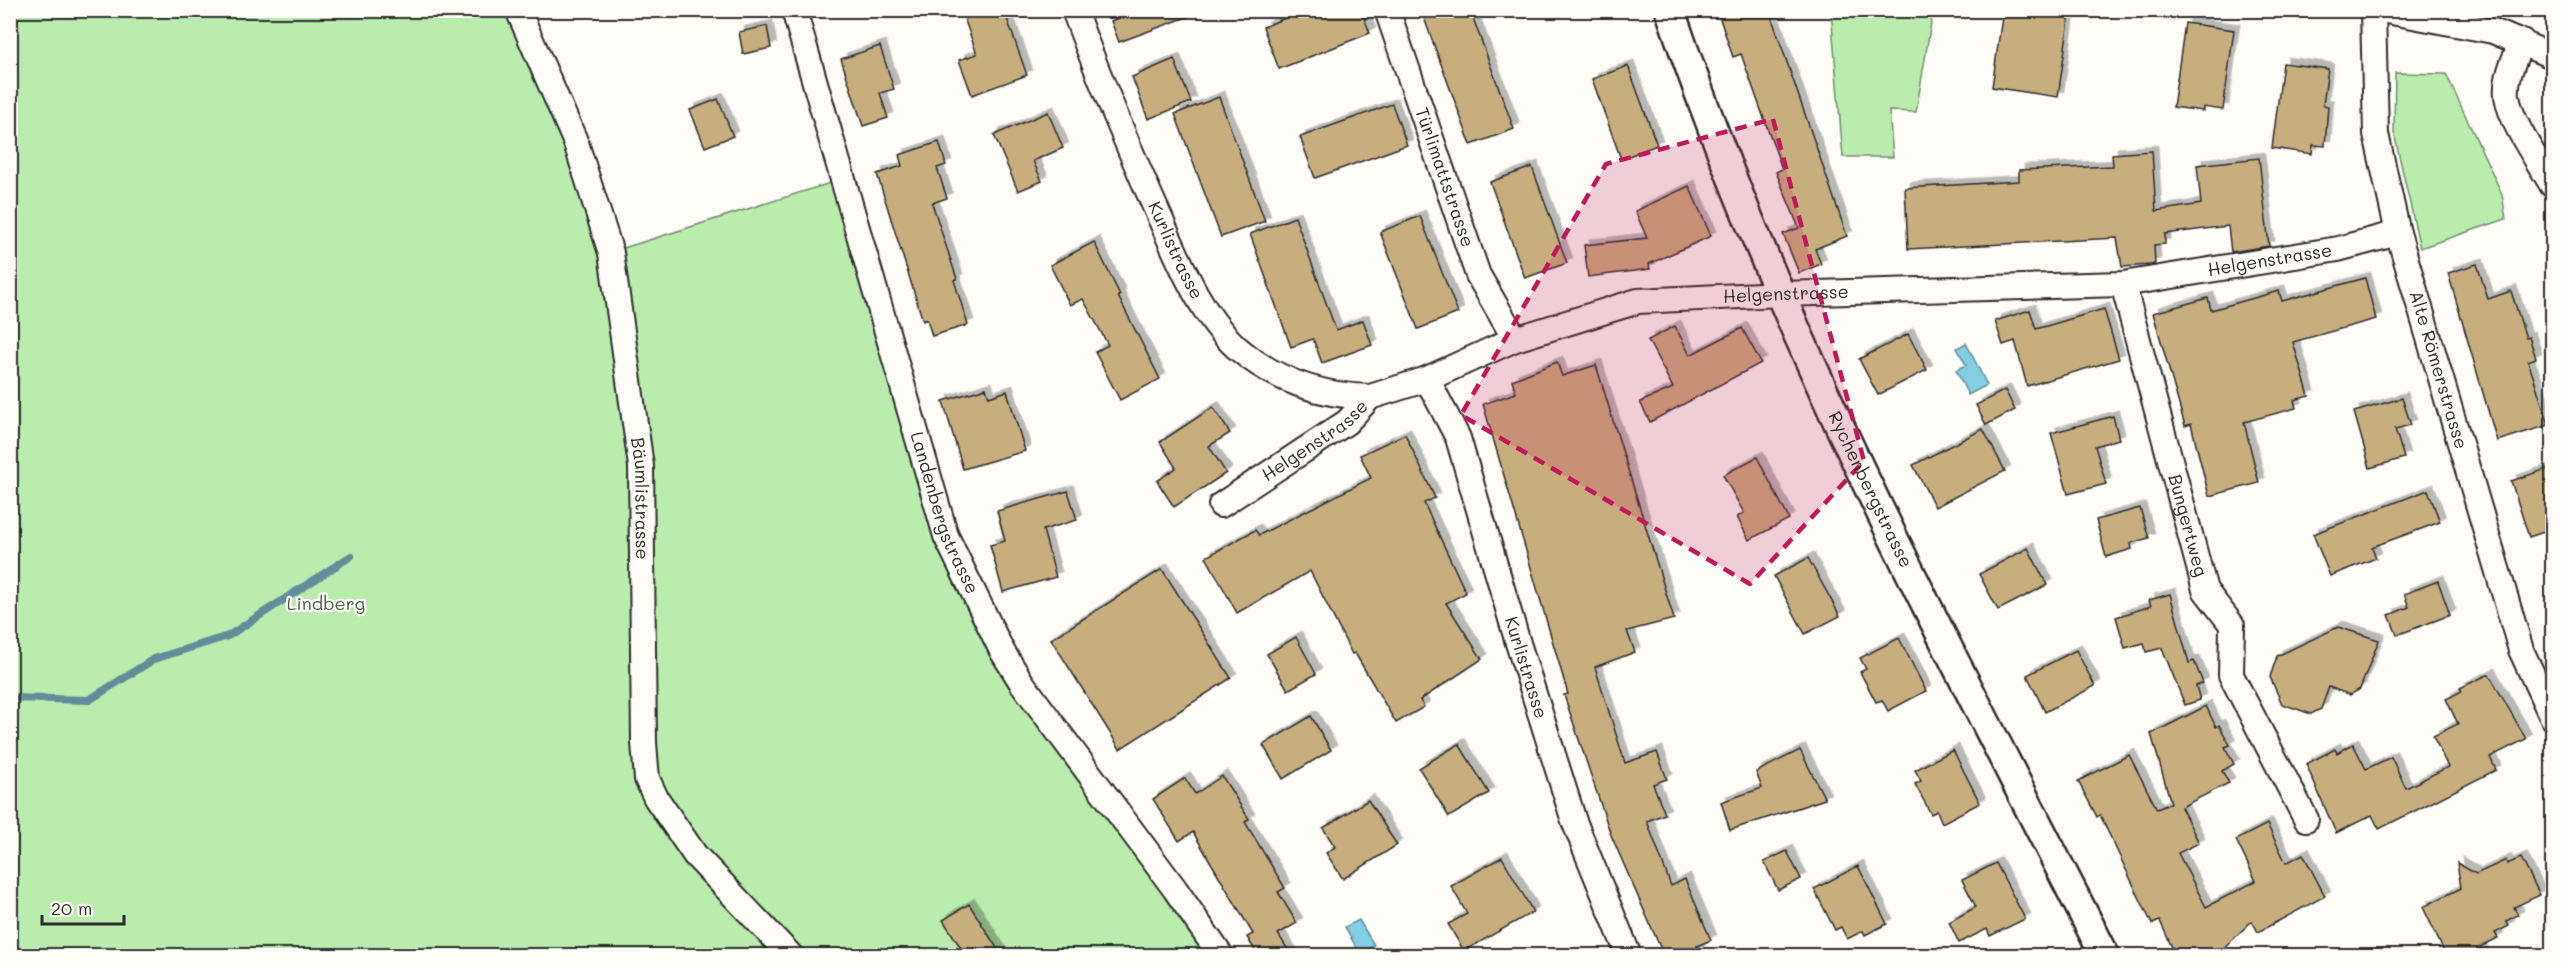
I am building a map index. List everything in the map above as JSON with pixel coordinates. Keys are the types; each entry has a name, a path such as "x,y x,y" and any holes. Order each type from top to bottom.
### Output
{"street":[{"name":"Bäumlistrasse","path":"518,10 576,143 611,253 641,466 644,742 647,779 656,798 695,855 791,956"},
{"name":"Landenbergstrasse","path":"794,10 946,536 1002,651 1022,683 1175,889 1221,956"},
{"name":"Kurlistrasse","path":"1074,10 1104,91 1174,249 1206,311 1235,346 1264,367 1298,383 1336,396 1370,397"},
{"name":"Türlimattstrasse","path":"1387,10 1478,275 1515,339"},
{"name":"Rychenbergstrasse","path":"1670,10 1699,96 1781,294 1860,469 2105,956"},
{"name":"Alte Römerstrasse","path":"2373,10 2376,134 2398,233 2521,650 2553,717"},
{"path":"2381,10 2441,15 2522,41 2553,56"},
{"path":"2522,41 2509,74 2507,95 2514,117 2553,185"},
{"name":"Helgenstrasse","path":"1221,505 1347,422 1370,397 1427,379 1515,339 1638,302 1781,294 2123,284 2338,249 2398,233"},
{"name":"Bungertweg","path":"2123,284 2205,590 2232,625 2231,675 2306,819"},
{"name":"Kurlistrasse","path":"1427,379 1458,438 1574,821 1629,956"}],"highlighted area":[{"path":"1773,119 1864,461 1750,584 1461,415 1606,164"}],"green space":[{"name":"Lindberg","path":"10,11 518,11 611,252 843,179 946,536 1002,651 1221,955 11,955"},
{"path":"1831,11 1933,11 1916,112 1889,111 1893,157 1843,157"},
{"path":"2395,73 2446,74 2502,194 2506,219 2420,248 2394,133"}],"water":[{"path":"1966,343 1987,385 1968,395 1956,370 1966,365 1957,348"},
{"path":"1359,920 1374,945 1360,954 1345,927"}],"building":[{"path":"975,10 1004,10 1027,75 972,95 959,60 977,54 963,15"},
{"path":"1138,10 1198,10 1198,13 1119,42 1111,21"},
{"path":"1305,10 1361,10 1370,33 1279,69 1263,27"},
{"path":"1421,10 1470,10 1514,129 1471,145"},
{"path":"1717,10 1769,10 1847,236 1815,249 1821,264 1799,273 1783,234 1799,228 1776,172 1782,169 1741,54 1733,57"},
{"path":"2003,10 2070,13 2058,97 1992,87"},
{"path":"2185,23 2234,30 2223,110 2203,107 2203,111 2173,107"},
{"path":"767,26 771,48 743,54 739,32"},
{"path":"880,46 894,89 880,93 888,118 863,126 841,59"},
{"path":"1174,59 1191,102 1148,119 1132,77"},
{"path":"2283,63 2328,69 2323,105 2328,106 2325,146 2313,145 2312,154 2272,148"},
{"path":"1628,66 1657,145 1621,159 1592,79"},
{"path":"1219,97 1265,221 1221,237 1175,114"},
{"path":"718,99 733,136 705,147 690,110"},
{"path":"1392,104 1407,145 1315,178 1300,137"},
{"path":"1048,112 1063,148 1033,161 1042,181 1018,191 994,135"},
{"path":"939,142 946,165 937,168 947,198 932,203 957,279 954,280 968,325 932,336 927,319 923,321 877,174 902,166 899,155"},
{"path":"2152,151 2156,211 2201,204 2197,165 2259,158 2269,246 2231,252 2228,226 2165,234 2165,244 2154,245 2155,264 2150,265 2122,267 2117,238 1908,249 1905,188 2019,181 2019,170 2113,166 2112,154"},
{"path":"1532,167 1567,263 1525,278 1490,182"},
{"path":"1689,186 1711,236 1649,264 1650,269 1588,277 1584,245 1647,238 1635,211"},
{"path":"1420,216 1458,313 1418,329 1380,232"},
{"path":"1295,217 1336,330 1363,320 1372,345 1322,363 1313,339 1291,347 1250,234"},
{"path":"1094,242 1120,295 1118,296 1160,379 1120,400 1095,352 1108,345 1083,299 1070,305 1050,265"},
{"path":"2477,264 2488,299 2511,291 2526,338 2529,337 2536,358 2528,361 2549,425 2497,441 2448,273"},
{"path":"2365,278 2376,319 2293,342 2309,396 2294,400 2296,408 2244,422 2259,483 2209,496 2191,424 2185,426 2153,313 2208,298 2211,310 2279,291 2282,301"},
{"path":"2104,309 2119,359 2027,386 2015,341 2003,345 1995,321 2030,310 2036,329"},
{"path":"1675,326 1690,355 1742,328 1761,363 1650,422 1640,402 1673,388 1648,340"},
{"path":"1908,334 1927,370 1878,395 1859,359"},
{"path":"1557,362 1562,376 1596,365 1674,619 1627,631 1635,652 1595,667 1625,763 1657,752 1667,779 1653,784 1665,814 1647,821 1671,886 1685,879 1711,940 1697,946 1699,950 1687,956 1664,956 1611,835 1564,695 1568,694 1483,404 1516,393 1512,380"},
{"path":"986,388 989,397 1007,391 1025,451 963,469 943,401"},
{"path":"2005,390 2015,410 1986,425 1976,405"},
{"path":"2402,398 2411,425 2395,429 2404,458 2370,468 2354,412"},
{"path":"1213,407 1230,433 1209,446 1226,473 1174,507 1157,481 1176,468 1160,442"},
{"path":"2113,416 2119,439 2095,446 2106,484 2068,494 2051,433"},
{"path":"1983,429 2005,471 1935,507 1913,465"},
{"path":"1405,434 1435,498 1424,503 1466,593 1446,603 1482,659 1420,700 1424,707 1396,723 1355,653 1352,654 1310,571 1237,613 1206,557 1255,530 1259,535 1371,478 1360,455"},
{"path":"1757,457 1789,519 1749,540 1737,517 1744,513 1723,475"},
{"path":"2553,467 2553,529 2529,537 2511,481"},
{"path":"2428,490 2440,522 2372,547 2376,558 2330,576 2313,534"},
{"path":"1068,491 1077,520 1043,530 1056,577 1003,592 990,545 1005,541 997,511"},
{"path":"2140,508 2149,538 2131,543 2132,549 2106,557 2096,520"},
{"path":"2028,548 2047,585 1998,610 1979,574"},
{"path":"1808,558 1840,616 1805,634 1774,576"},
{"path":"1162,569 1231,678 1120,749 1051,639"},
{"path":"2438,581 2450,615 2397,635 2389,615 2409,607 2404,594"},
{"path":"2170,594 2189,663 2194,661 2203,683 2196,686 2200,700 2185,705 2162,648 2146,652 2144,643 2125,648 2116,617 2151,606 2149,600"},
{"path":"2338,627 2379,640 2360,689 2350,695 2329,687 2321,709 2311,714 2282,704 2270,677 2277,656"},
{"path":"1296,637 1316,674 1288,690 1267,654"},
{"path":"1899,638 1926,691 1888,711 1882,700 1876,702 1860,672 1866,669 1860,658"},
{"path":"2076,650 2095,686 2045,712 2027,675"},
{"path":"2489,674 2526,739 2490,757 2496,770 2379,829 2372,815 2336,833 2306,764 2335,749 2337,753 2353,744 2366,769 2391,757 2406,788 2448,767 2433,736 2458,724 2446,699 2462,691 2460,688"},
{"path":"2206,706 2216,727 2219,725 2230,745 2225,747 2234,764 2222,771 2229,783 2181,807 2199,843 2178,853 2206,907 2256,881 2236,840 2267,824 2286,863 2303,854 2325,896 2258,932 2252,921 2215,956 2176,956 2160,921 2152,924 2100,815 2097,817 2078,781 2129,755 2157,809 2171,803 2151,734"},
{"path":"1311,716 1331,750 1283,779 1263,745"},
{"path":"1459,744 1489,793 1449,817 1419,768"},
{"path":"1800,750 1825,799 1730,830 1721,802 1762,788 1756,772"},
{"path":"1953,750 1980,803 1942,823 1937,811 1931,814 1915,784 1921,781 1915,770"},
{"path":"1222,776 1249,819 1245,822 1285,888 1278,892 1297,923 1278,934 1292,956 1258,956 1247,937 1253,934 1193,832 1179,841 1153,799 1185,778 1195,794"},
{"path":"1368,800 1397,845 1343,879 1326,853 1335,847 1323,828"},
{"path":"1787,851 1801,879 1778,890 1764,862"},
{"path":"1502,857 1533,912 1464,951 1448,924 1467,914 1451,886"},
{"path":"2521,858 2540,895 2514,907 2518,915 2506,921 2509,926 2495,933 2498,938 2480,947 2483,956 2446,956 2423,907 2461,888 2457,863 2476,874 2506,860 2507,864"},
{"path":"1996,863 2025,919 1990,936 1987,929 1959,943 1949,922 1976,907 1962,880"},
{"path":"1858,866 1887,924 1865,935 1863,931 1847,939 1841,927 1835,930 1814,889"},
{"path":"969,904 1002,956 966,956 943,920"}],"waterway":[{"path":"10,698 89,700 154,659 228,636 351,556"}]}
